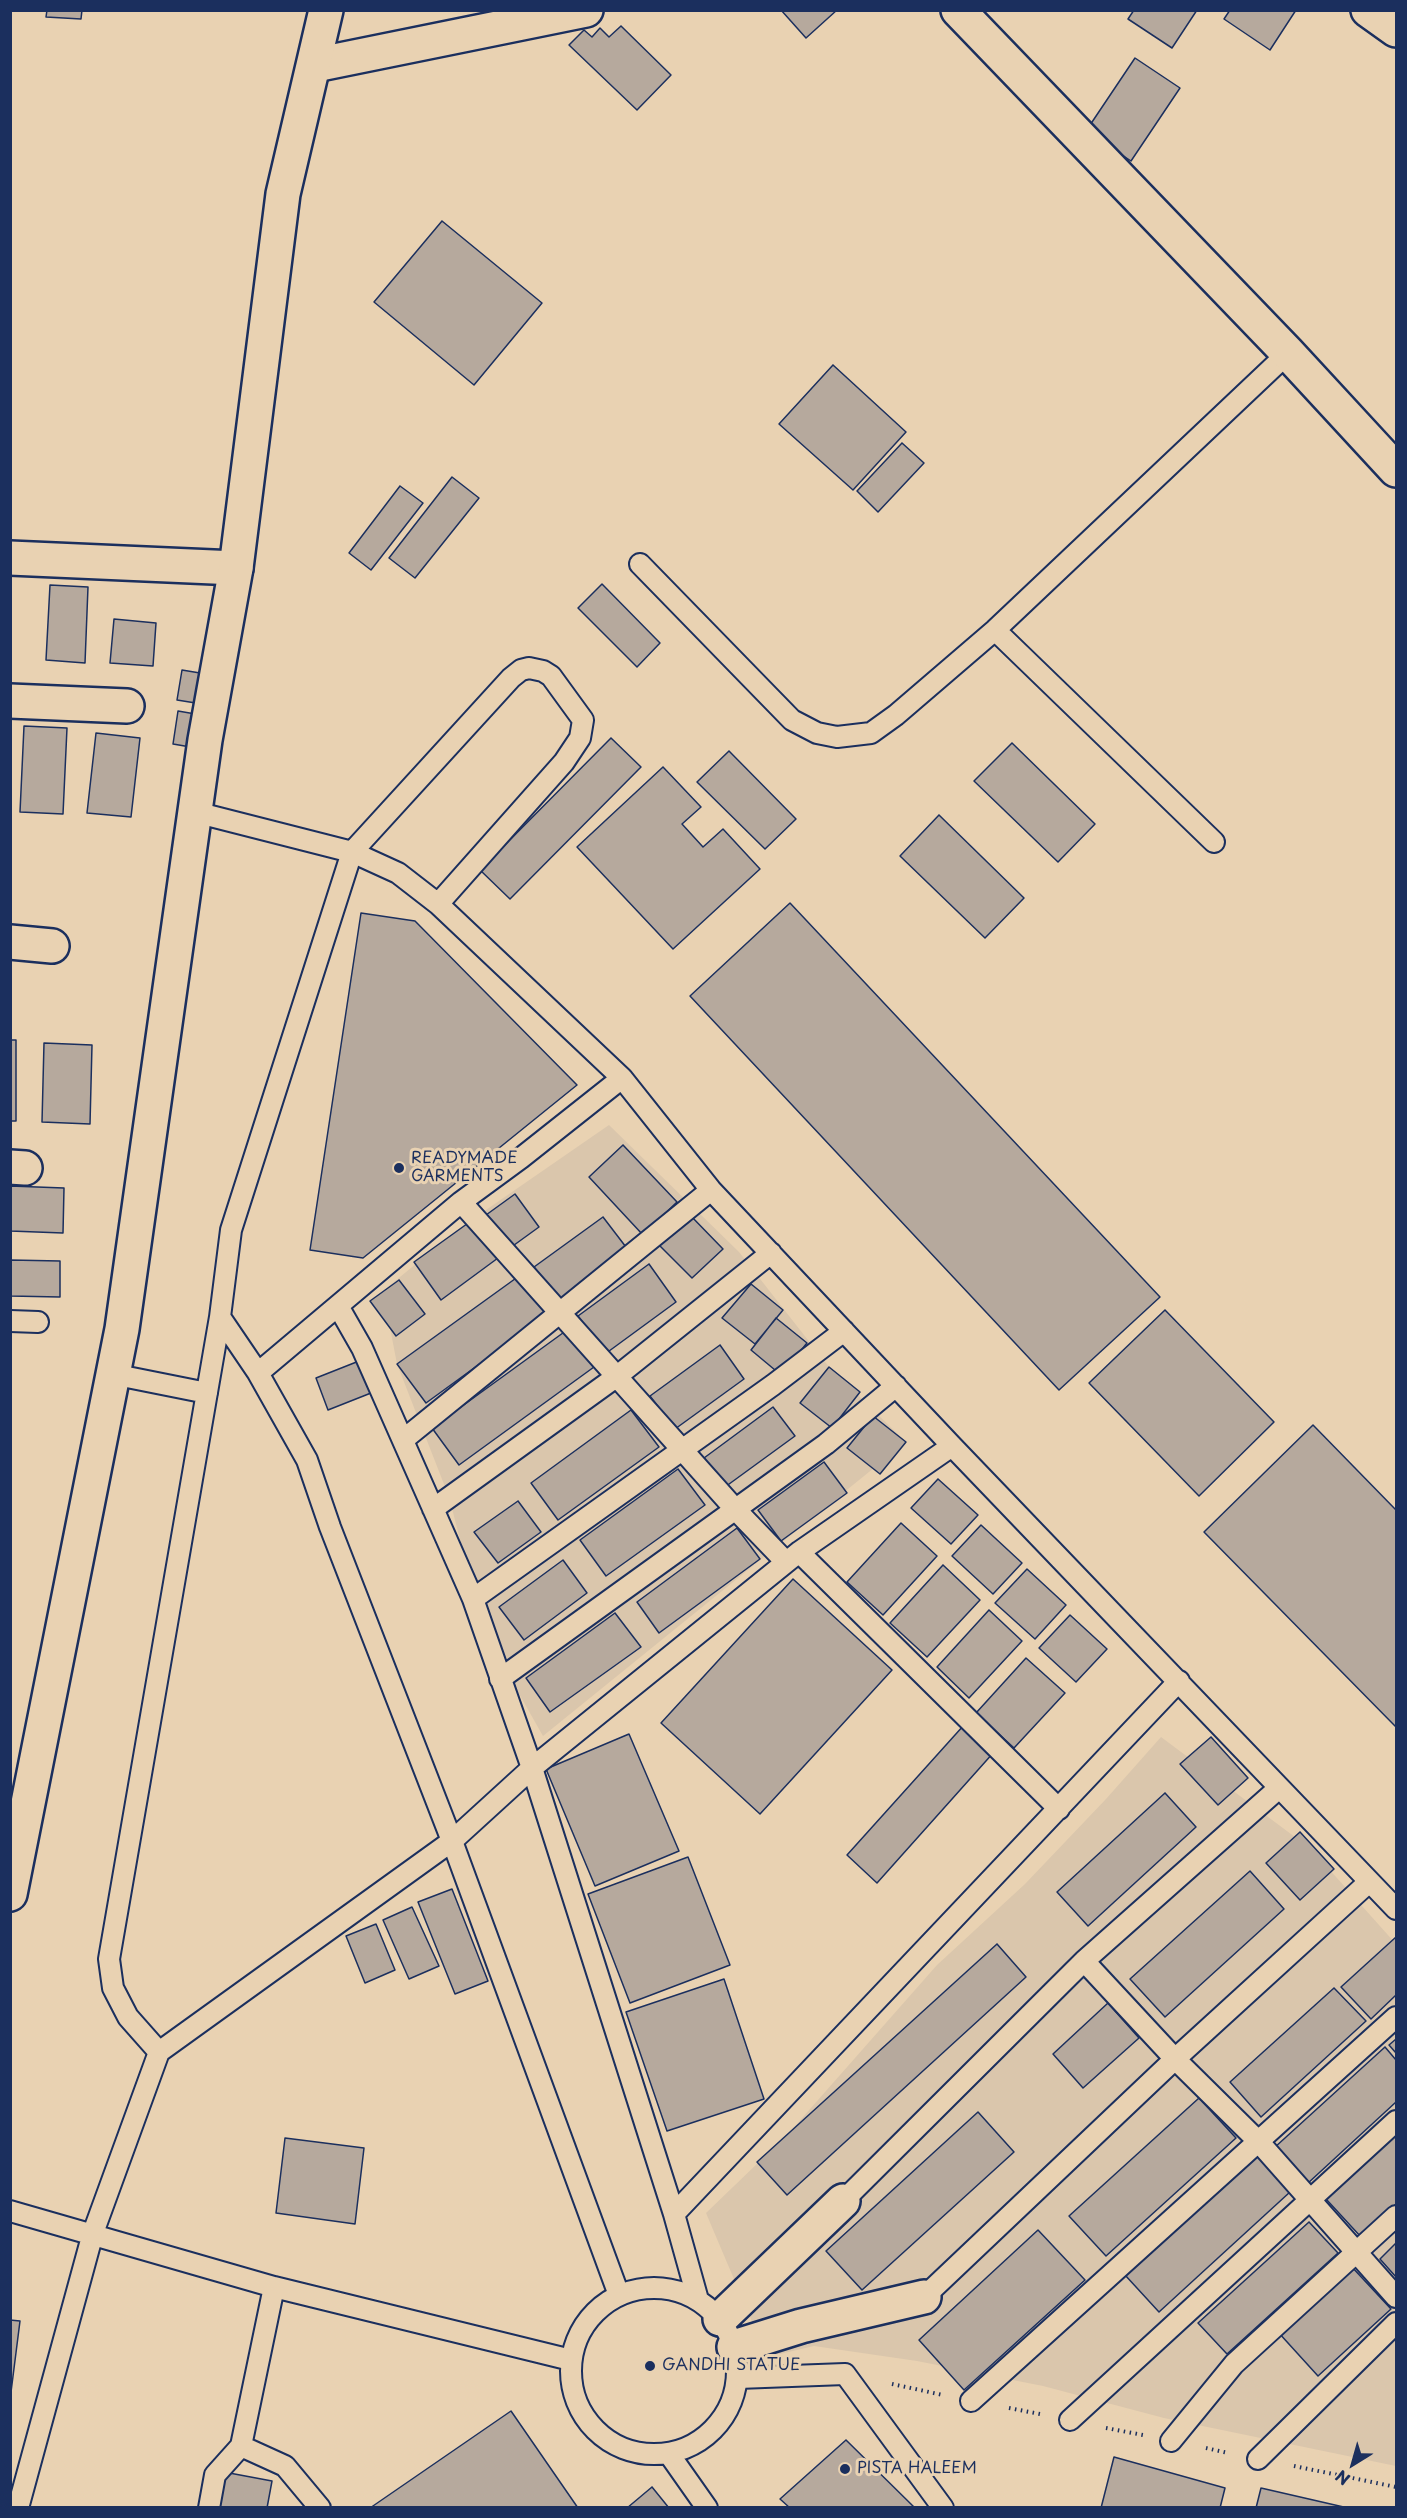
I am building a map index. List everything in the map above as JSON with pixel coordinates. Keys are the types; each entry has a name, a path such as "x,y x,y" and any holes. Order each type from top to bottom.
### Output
{"street":[{"path":"10,1894 122,1329 205,740 236,568 283,194 326,10"},
{"path":"315,64 586,10"},
{"path":"958,10 1288,353 1396,470"},
{"path":"1368,10 1396,30"},
{"path":"10,558 236,568"},
{"path":"10,701 127,706"},
{"path":"10,942 52,946"},
{"path":"723,2336 843,2201"},
{"path":"723,2336 801,2326 924,2296"}],"lane":[{"path":"640,564 792,720 817,733 827,735 871,733 896,715 995,630 1288,353"},
{"path":"995,630 1214,842"},
{"path":"159,2052 128,2017 113,1988 109,1959 220,1317 231,1230 352,852 516,674 529,668 543,671 551,676 583,720 580,738 564,762 438,904"},
{"path":"195,813 352,852 399,873 438,904 622,1078 711,1190 952,1446 1396,1909"},
{"path":"258,1373 461,1202 622,1078"},
{"path":"402,1440 711,1190"},
{"path":"461,1202 735,1509 792,1557 1059,1809"},
{"path":"433,1509 616,1377 771,1253"},
{"path":"338,1306 362,1348 472,1599 532,1768 674,2214 723,2336 731,2405 716,2428 695,2445 669,2454 643,2454 618,2447 596,2432 580,2411 572,2386 571,2360 579,2333 596,2310 619,2295 645,2288 673,2289 723,2336 845,2374 943,2508"},
{"path":"220,1317 258,1373 308,1460 330,1527 452,1841 619,2295"},
{"path":"10,1321 38,1322"},
{"path":"472,1599 773,1385 844,1331"},
{"path":"112,1374 207,1393"},
{"path":"500,1679 826,1444 896,1386"},
{"path":"18,2508 93,2233 159,2052 452,1841 532,1768 792,1557 952,1446"},
{"path":"674,2214 1179,1681"},
{"path":"843,2201 1084,1961 1279,1788"},
{"path":"924,2296 1175,2060 1369,1882"},
{"path":"1084,1961 1175,2060 1258,2141 1396,2297"},
{"path":"971,2401 1396,2017"},
{"path":"1070,2420 1396,2121"},
{"path":"10,2211 93,2233 274,2287 571,2360"},
{"path":"1172,2441 1234,2364 1396,2216"},
{"path":"209,2508 215,2475 241,2446 274,2287"},
{"path":"1258,2459 1396,2323"},
{"path":"241,2446 285,2466 320,2508"},
{"path":"669,2454 707,2508"}],"path":[{"path":"845,2374 1396,2487"}],"shaded area":[{"path":"609,1125 739,1252 829,1367 906,1442 543,1736 484,1632 449,1497 397,1364 383,1291 457,1230"},
{"path":"1161,1737 1311,1849 1396,1944 1396,2466 1164,2418 1043,2386 917,2361 814,2346 767,2357 706,2213 788,2134 937,1965 1025,1884"}],"building":[{"path":"47,10 82,10 81,19 46,17"},
{"path":"781,10 837,10 806,38"},
{"path":"1134,10 1197,10 1172,48 1128,19"},
{"path":"1230,10 1296,10 1270,50 1224,19"},
{"path":"621,26 671,75 637,110 569,45 584,30 592,37 600,28 609,37"},
{"path":"1135,58 1180,88 1131,161 1086,131"},
{"path":"442,221 542,303 474,385 374,302"},
{"path":"833,365 906,432 853,490 779,424"},
{"path":"902,443 924,463 878,512 857,491"},
{"path":"452,477 479,498 415,578 389,558"},
{"path":"400,486 423,503 371,570 349,553"},
{"path":"602,584 660,643 637,667 578,608"},
{"path":"50,585 88,587 85,663 46,660"},
{"path":"114,619 156,623 153,666 110,663"},
{"path":"182,670 212,675 208,705 177,700"},
{"path":"178,711 207,716 202,749 173,744"},
{"path":"24,726 67,728 63,814 20,812"},
{"path":"96,733 140,738 131,817 87,813"},
{"path":"611,738 641,767 510,899 480,870"},
{"path":"1012,743 1095,824 1058,862 974,781"},
{"path":"729,751 796,819 765,849 697,782"},
{"path":"663,767 701,807 682,824 703,847 723,829 760,869 673,949 577,847"},
{"path":"939,815 1024,898 985,938 900,856"},
{"path":"790,903 1160,1297 1059,1390 690,996"},
{"name":"READYMADE GARMENTS","path":"361,913 415,921 577,1085 363,1258 310,1250"},
{"path":"10,1040 16,1040 16,1121 10,1121"},
{"path":"44,1043 92,1045 90,1124 42,1122"},
{"path":"623,1145 677,1202 643,1235 589,1177"},
{"path":"10,1186 64,1188 63,1233 10,1231"},
{"path":"515,1194 539,1227 510,1248 486,1215"},
{"path":"689,1214 723,1249 692,1278 658,1244"},
{"path":"603,1217 629,1251 560,1301 534,1267"},
{"path":"471,1221 498,1258 441,1300 414,1262"},
{"path":"10,1260 60,1261 60,1297 10,1296"},
{"path":"649,1264 676,1302 605,1354 578,1316"},
{"path":"519,1276 547,1315 426,1403 397,1364"},
{"path":"399,1280 425,1314 396,1336 370,1301"},
{"path":"751,1284 783,1310 755,1344 722,1318"},
{"path":"1165,1310 1274,1422 1199,1496 1089,1383"},
{"path":"776,1318 807,1343 781,1375 751,1350"},
{"path":"567,1330 594,1367 459,1465 432,1428"},
{"path":"720,1345 744,1379 675,1429 650,1396"},
{"path":"359,1361 371,1393 328,1410 316,1378"},
{"path":"829,1367 860,1392 832,1428 800,1403"},
{"path":"773,1407 795,1436 725,1487 704,1458"},
{"path":"631,1410 659,1447 558,1520 531,1483"},
{"path":"873,1416 906,1442 880,1474 847,1448"},
{"path":"1313,1425 1396,1510 1396,1727 1204,1532"},
{"path":"824,1462 847,1493 781,1541 758,1510"},
{"path":"678,1469 705,1505 606,1576 580,1540"},
{"path":"938,1479 978,1515 951,1544 911,1508"},
{"path":"518,1501 541,1532 498,1563 474,1532"},
{"path":"901,1523 937,1556 883,1615 847,1582"},
{"path":"981,1525 1022,1563 993,1594 952,1556"},
{"path":"737,1528 760,1559 659,1633 637,1602"},
{"path":"563,1560 587,1593 524,1640 499,1607"},
{"path":"943,1565 980,1600 927,1657 890,1623"},
{"path":"1027,1569 1066,1605 1035,1639 995,1603"},
{"path":"793,1579 892,1670 760,1814 661,1723"},
{"path":"989,1610 1022,1641 969,1698 937,1667"},
{"path":"615,1613 641,1647 550,1712 526,1678"},
{"path":"1070,1615 1107,1649 1076,1682 1039,1648"},
{"path":"1026,1658 1065,1693 1014,1748 976,1713"},
{"path":"964,1725 994,1752 877,1883 847,1855"},
{"path":"629,1734 679,1851 595,1886 546,1769"},
{"path":"1211,1737 1248,1778 1218,1805 1180,1764"},
{"path":"1165,1793 1196,1827 1088,1926 1057,1892"},
{"path":"1300,1832 1334,1869 1300,1900 1266,1863"},
{"path":"688,1857 730,1965 630,2003 588,1894"},
{"path":"1250,1871 1284,1909 1165,2017 1130,1979"},
{"path":"452,1889 488,1981 455,1994 418,1902"},
{"path":"412,1907 439,1966 409,1979 383,1920"},
{"path":"376,1924 395,1970 365,1983 346,1936"},
{"path":"1396,1937 1396,1995 1371,2019 1341,1987"},
{"path":"997,1944 1026,1977 787,2195 757,2162"},
{"path":"724,1979 764,2099 667,2131 626,2012"},
{"path":"1334,1988 1366,2021 1261,2117 1230,2082"},
{"path":"1108,2003 1139,2038 1083,2088 1053,2054"},
{"path":"1396,2039 1396,2053 1389,2045"},
{"path":"1385,2047 1396,2060 1396,2102 1307,2184 1274,2148"},
{"path":"1199,2098 1236,2138 1106,2256 1069,2216"},
{"path":"978,2112 1014,2152 862,2290 826,2251"},
{"path":"1396,2135 1396,2204 1361,2237 1326,2199"},
{"path":"285,2138 364,2148 355,2224 276,2213"},
{"path":"1257,2155 1290,2192 1159,2312 1125,2275"},
{"path":"1309,2222 1338,2253 1227,2354 1198,2323"},
{"path":"1038,2230 1085,2280 964,2390 919,2340"},
{"path":"1396,2243 1396,2277 1380,2259"},
{"path":"1351,2266 1391,2309 1318,2376 1278,2332"},
{"path":"10,2320 20,2321 10,2400"},
{"path":"511,2411 578,2508 370,2508"},
{"name":"PISTA HALEEM","path":"846,2440 915,2508 790,2508 780,2499"},
{"path":"1114,2457 1225,2488 1220,2508 1101,2508"},
{"path":"224,2472 272,2481 267,2508 218,2508"},
{"path":"652,2487 669,2508 627,2508"},
{"path":"1261,2488 1348,2508 1256,2508"}],"place":[{"name":"READYMADE GARMENTS","path":"399,1168"},
{"name":"GANDHI STATUE","path":"650,2366"},
{"name":"PISTA HALEEM","path":"845,2469"}]}
